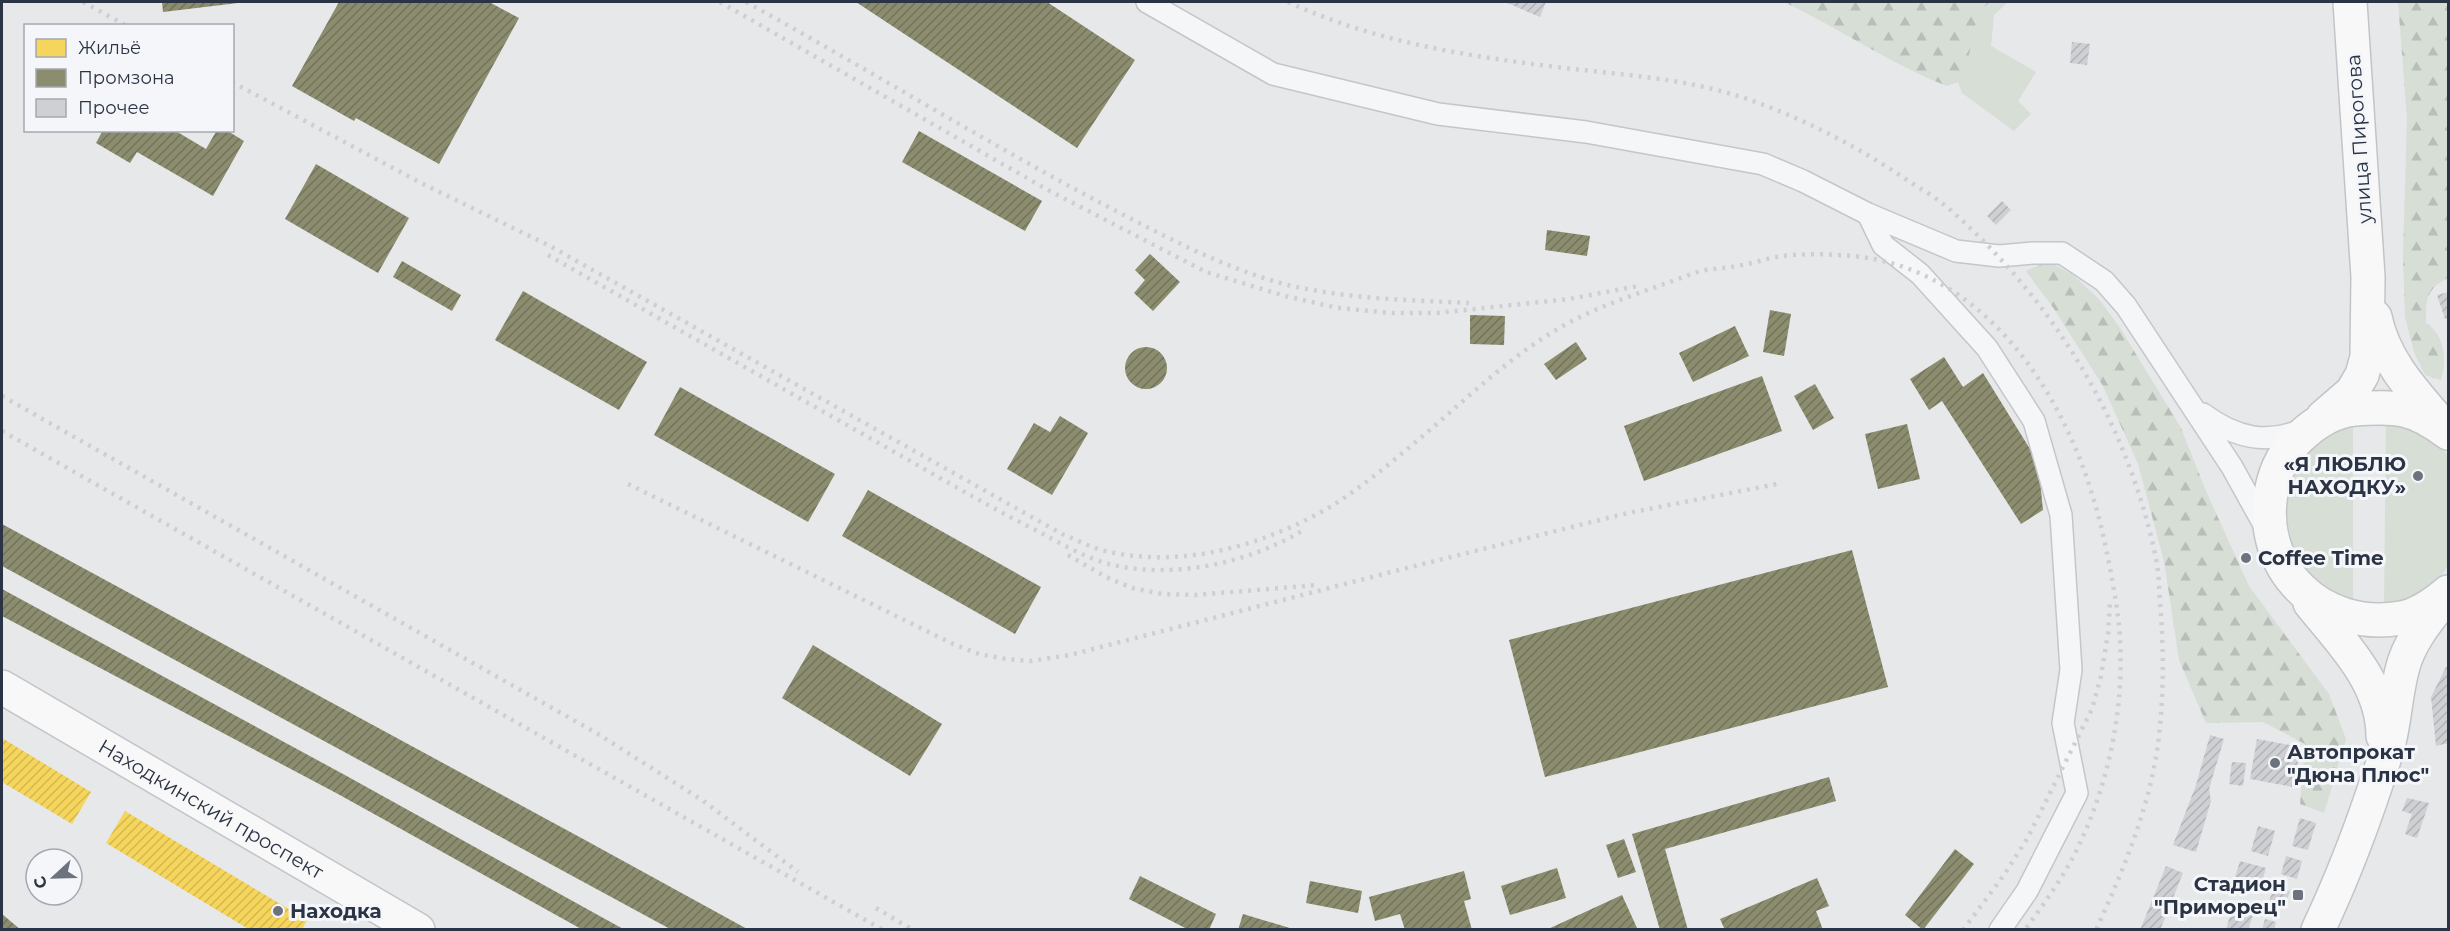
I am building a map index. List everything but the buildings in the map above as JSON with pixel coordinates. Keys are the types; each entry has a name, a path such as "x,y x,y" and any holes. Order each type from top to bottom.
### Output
{"main road":[{"name":"улица Пирогова","path":"2350,2 2368,277"},
{"path":"2368,277 2367,357 2362,375 2352,392 2339,405 2292,444 2275,473 2268,506 2273,545 2290,578 2357,662 2380,708 2383,733 2382,756 2376,782"},
{"path":"2368,277 2377,328 2386,351 2415,393 2448,433"},
{"path":"2314,424 2341,410 2404,408 2429,419 2448,433"},
{"path":"2290,578 2314,601 2341,615 2370,620 2403,618 2430,606 2448,593"},
{"path":"2318,930 2353,852 2388,746 2405,660 2417,635 2448,593"},
{"name":"Находкинский проспект","path":"2,687 418,930"}],"street":[{"path":"1147,2 1273,74 1438,114 1587,132 1763,164 1803,181 1868,214 1956,251 1999,256 2062,253 2104,281 2126,306 2244,487 2273,545"},
{"path":"1868,214 1883,245 1920,274 1987,348 2034,421 2061,514 2071,670 2063,723 2077,793 2027,891 2000,930"},
{"path":"2183,392 2203,414 2222,429 2238,435 2259,438 2282,436 2314,424"}],"green space":[{"path":"1784,2 1991,2 1985,6 1978,19 1967,62 1958,82 1947,86 1885,57"},
{"path":"1991,2 2008,2 1994,15 1991,46 2036,72 2018,101 2031,114 2014,131 1962,93 1958,82 1967,62 1978,19 1985,6"},
{"path":"2398,2 2448,2 2448,278 2431,291 2427,301 2426,315 2426,323 2437,334 2443,348 2444,365 2441,380 2425,375 2414,352 2405,317 2403,258 2407,118"},
{"path":"2048,261 2073,275 2099,299 2120,328 2181,428 2206,491 2249,586 2329,694 2346,739 2324,813 2300,804 2305,744 2263,722 2206,723 2179,660 2164,561 2138,464 2103,386 2054,309 2026,271"},
{"path":"2386,419 2432,438 2448,455 2448,566 2435,581 2412,597 2384,605"},
{"path":"2353,422 2353,602 2332,595 2300,565 2286,539 2283,513 2292,469 2310,444"}],"railway":[{"path":"83,2 123,24"},
{"path":"720,2 1046,189 1206,272 1285,296 1338,308 1392,313 1437,313 1569,299 1638,286"},
{"path":"746,2 1049,175 1140,224 1213,259 1263,278 1311,290 1378,298 1469,303"},
{"path":"1288,2 1355,28 1423,46 1564,68 1682,82 1728,93 1771,108 1852,146 1934,197 1986,243 2021,282 2053,324 2082,368 2107,414 2128,463 2145,513 2158,569 2163,673 2154,768 2134,839 2096,930"},
{"path":"234,83 423,184 550,246 1062,534 1091,547 1130,555 1160,557 1220,551 1249,543 1304,521 1330,507 1369,480 1507,364 1551,333 1595,310 1691,274 1776,257 1824,254 1853,256 1898,265 1938,282 1975,307 2007,337 2034,373 2058,411 2077,452 2092,494 2103,534 2116,602 2120,633 2119,695 2116,726 2102,786 2092,815 2068,866 2025,930"},
{"path":"548,255 979,500 1094,559 1137,569 1186,569 1235,560 1302,531"},
{"path":"2,396 598,734 702,800 798,872"},
{"path":"2,431 883,930"},
{"path":"628,484 951,643 979,654 1031,661 1070,655 1628,513 1782,483"},
{"path":"1068,555 1106,577 1132,588 1162,594 1195,595 1317,585"},
{"path":"1963,930 2004,875 2027,839 2092,709 2101,676 2108,634 2110,603"},
{"path":"876,908 913,930"}],"place":[{"name":"«Я ЛЮБЛЮ НАХОДКУ»","path":"2418,476"},
{"name":"Coffee Time","path":"2246,558"},
{"name":"Автопрокат \"Дюна Плюс\"","path":"2275,763"},
{"name":"Стадион \"Приморец\"","path":"2298,895"},
{"name":"Находка","path":"278,911"}]}
